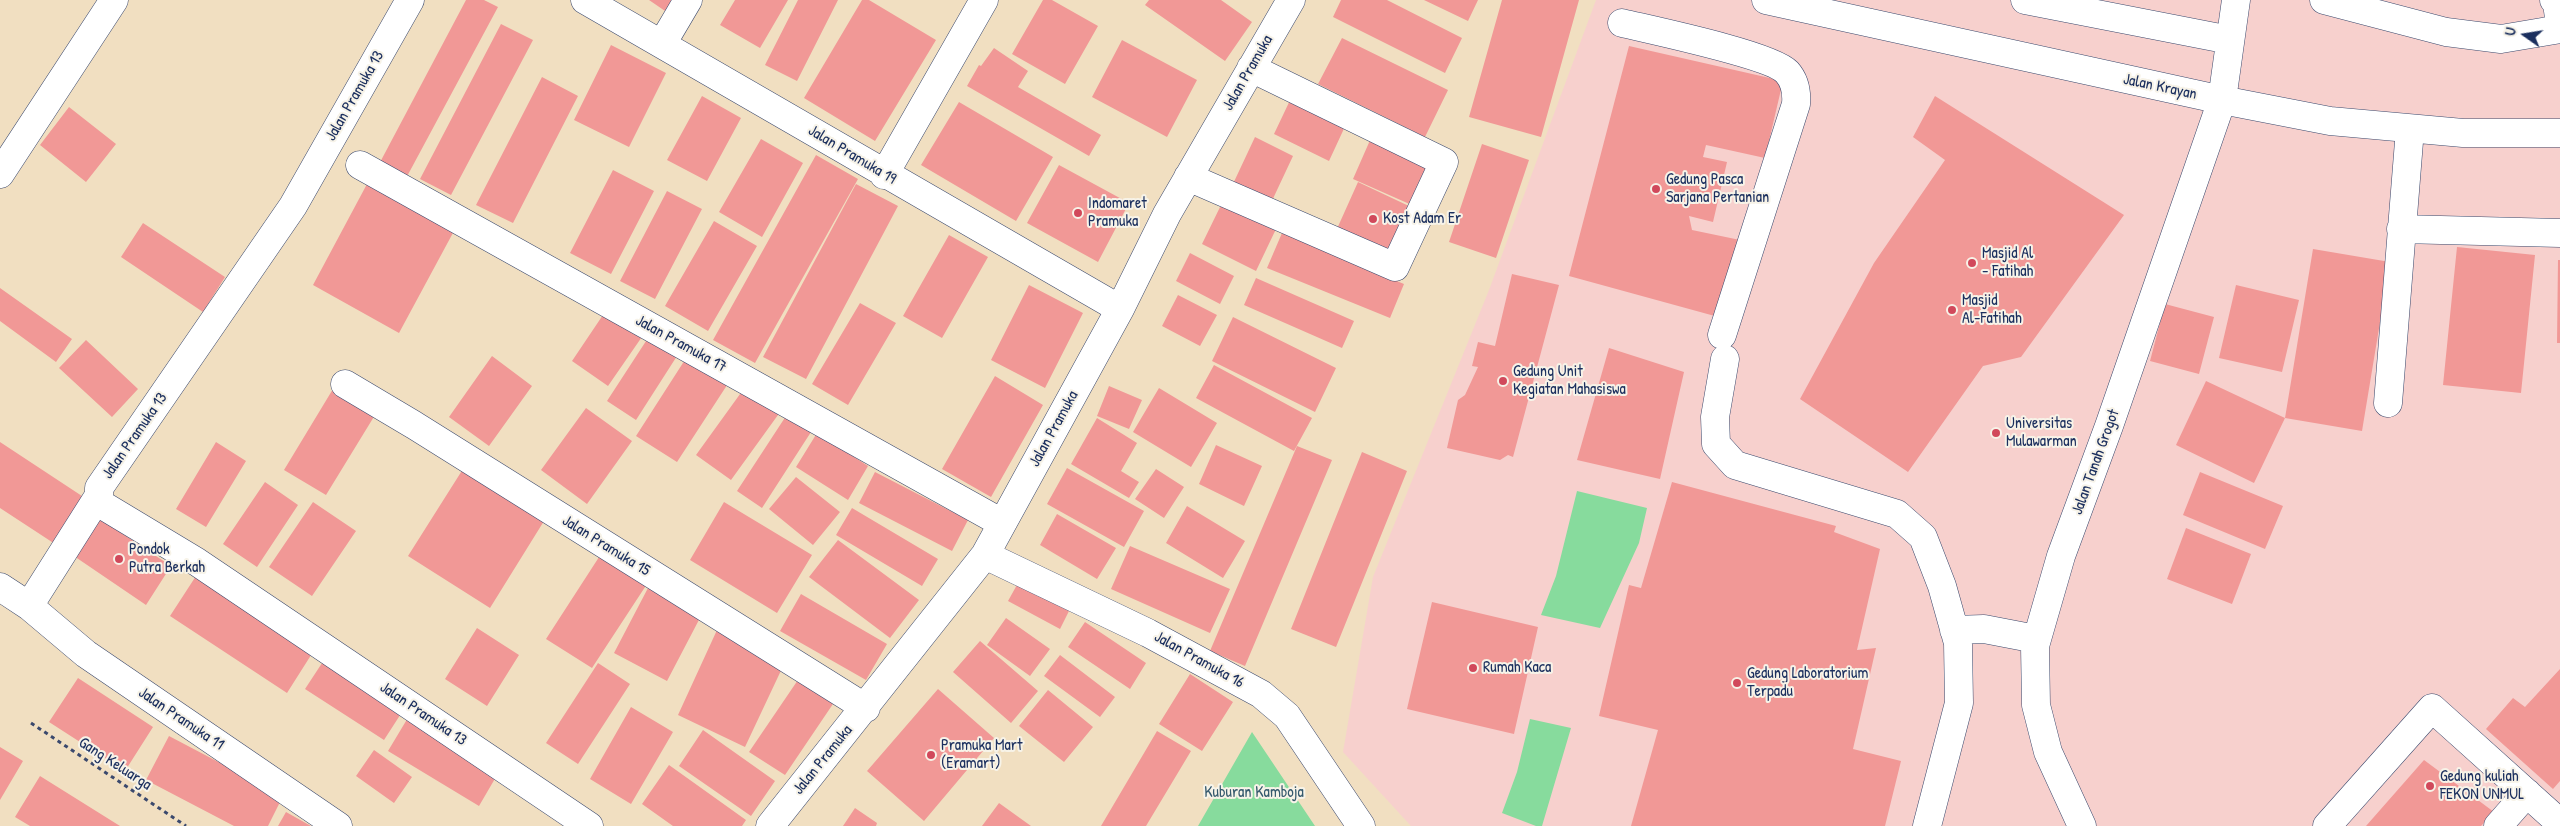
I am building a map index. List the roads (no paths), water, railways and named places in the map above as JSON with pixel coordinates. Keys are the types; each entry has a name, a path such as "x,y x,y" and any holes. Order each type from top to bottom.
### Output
{"street":[{"path":"0,174 114,0"},
{"name":"Jalan Pramuka 13","path":"410,0 293,206 99,488 99,503 197,562 589,826"},
{"name":"Jalan Pramuka 19","path":"585,0 884,175 1120,309"},
{"path":"662,44 688,0"},
{"path":"884,175 984,0"},
{"name":"Jalan Pramuka","path":"770,826 866,708 985,556 1120,309 1188,177 1291,0"},
{"name":"Jalan Krayan","path":"1766,0 2222,100 2330,121 2463,133 2560,133"},
{"path":"2025,0 2230,40"},
{"name":"Jalan Tanah Grogot","path":"2082,826 2048,752 2036,705 2036,640 2061,556 2112,417 2222,100 2236,0"},
{"path":"2324,0 2446,32 2501,39 2560,27 2556,2 2554,0"},
{"path":"1622,23 1761,59 1786,71 1797,91 1796,104 1723,347 1715,417 1716,444 1735,465 1896,514 1923,537 1942,586 1958,643 1959,703 1927,826"},
{"path":"1188,177 1395,267 1444,162 1251,68"},
{"path":"2388,402 2410,129"},
{"name":"Jalan Pramuka 17","path":"360,165 1002,524"},
{"path":"2402,229 2560,233"},
{"name":"Jalan Pramuka 15","path":"345,384 414,425 866,708"},
{"path":"29,606 98,497"},
{"name":"Jalan Pramuka 16","path":"985,556 1148,633 1261,694 1287,716 1361,826"},
{"name":"Jalan Pramuka 11","path":"0,587 29,606 86,654 338,826"},
{"path":"1954,630 1984,629 2036,640"},
{"path":"2327,826 2432,708 2560,823"},
{"path":"2498,826 2527,793"}],"place":[{"name":"Gedung Pasca Sarjana Pertanian","path":"1656,189"},
{"name":"Indomaret Pramuka","path":"1078,213"},
{"name":"Kost Adam Er","path":"1373,219"},
{"name":"Masjid Al - Fatihah","path":"1972,263"},
{"name":"Masjid Al-Fatihah","path":"1952,310"},
{"name":"Gedung Unit Kegiatan Mahasiswa","path":"1503,381"},
{"name":"Universitas Mulawarman","path":"1996,433"},
{"name":"Pondok Putra Berkah","path":"119,559"},
{"name":"Rumah Kaca","path":"1473,668"},
{"name":"Gedung Laboratorium Terpadu","path":"1737,683"},
{"name":"Pramuka Mart (Eramart)","path":"931,755"},
{"name":"Gedung kuliah FEKON UNMUL","path":"2430,786"}],"park label":[{"name":"Kuburan Kamboja","path":"1254,793"}]}
